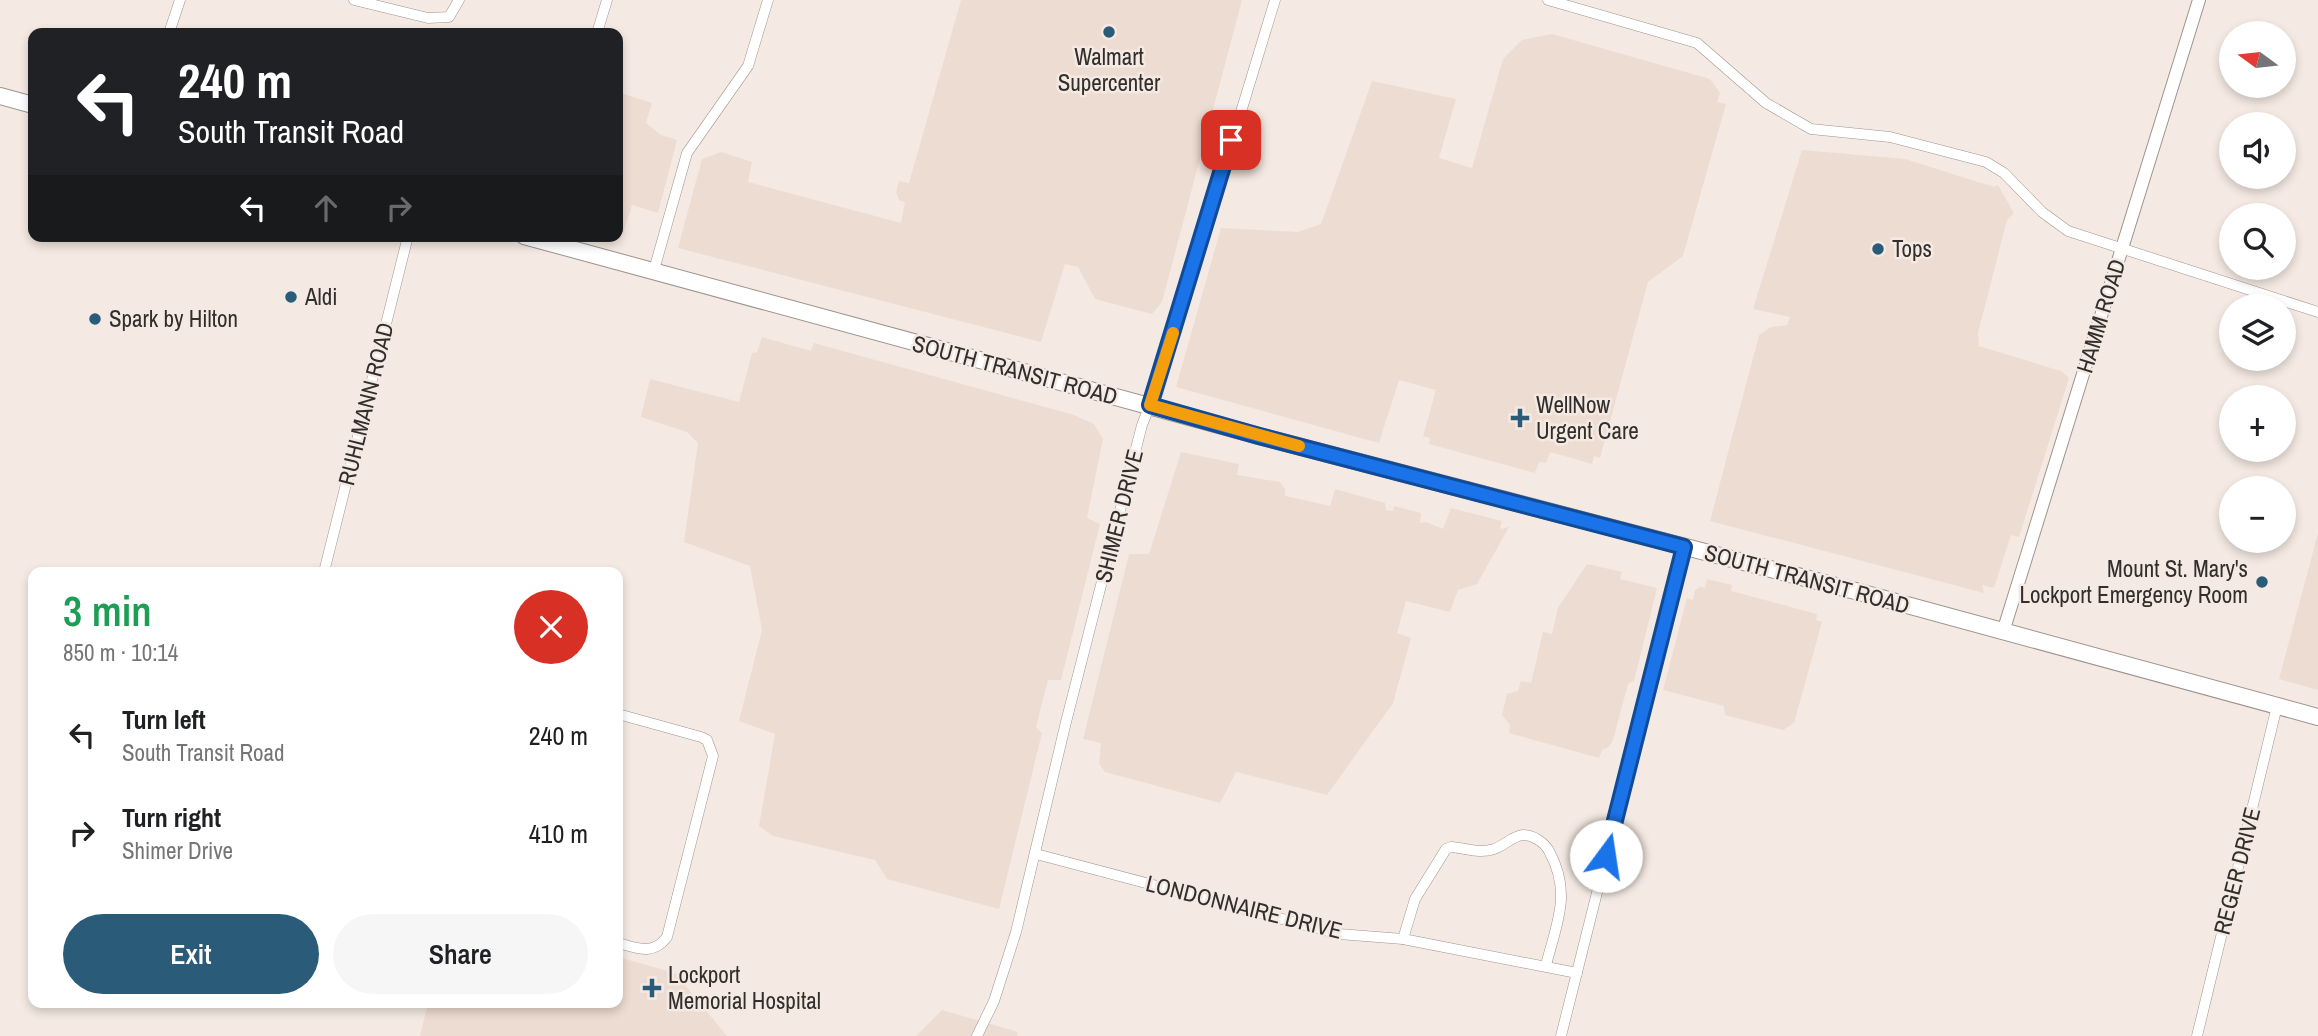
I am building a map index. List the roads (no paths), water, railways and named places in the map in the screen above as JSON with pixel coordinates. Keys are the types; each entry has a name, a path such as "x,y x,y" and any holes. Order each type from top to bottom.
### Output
{"highway":[{"path":"0,96 28,104"},
{"name":"SOUTH TRANSIT ROAD","path":"547,242 892,338 2318,717"}],"street":[{"path":"171,28 180,0"},
{"path":"354,0 428,18 449,17 459,0"},
{"path":"599,28 607,0"},
{"path":"654,270 687,153 748,66 768,0"},
{"name":"SHIMER DRIVE","path":"976,1036 994,1001 1004,973 1037,854 1061,743 1142,425 1275,0"},
{"path":"1548,0 1697,43 1766,103 1811,129 1890,137 1986,162 2004,173 2042,212 2068,230 2318,312"},
{"name":"HAMM ROAD","path":"2003,632 2199,0"},
{"name":"RUHLMANN ROAD","path":"325,567 406,242"},
{"path":"1561,1036 1684,547"},
{"name":"REGER DRIVE","path":"2197,1036 2277,706"},
{"path":"623,716 701,737 707,740 713,756 667,937 662,944 649,950 623,944"},
{"path":"1403,939 1415,899 1446,849 1457,847 1486,851 1496,849 1517,836 1526,835 1546,846 1557,866 1562,885 1561,906 1546,965"},
{"name":"LONDONNAIRE DRIVE","path":"1037,854 1339,934 1403,939 1577,972"}],"place":[{"name":"Walmart Supercenter","path":"1109,32"},
{"name":"Tops","path":"1878,249"},
{"name":"Aldi","path":"291,297"},
{"name":"Spark by Hilton","path":"95,319"},
{"name":"WellNow Urgent Care","path":"1520,418"},
{"name":"Mount St. Mary's Lockport Emergency Room","path":"2262,582"},
{"name":"Lockport Memorial Hospital","path":"652,988"}]}
